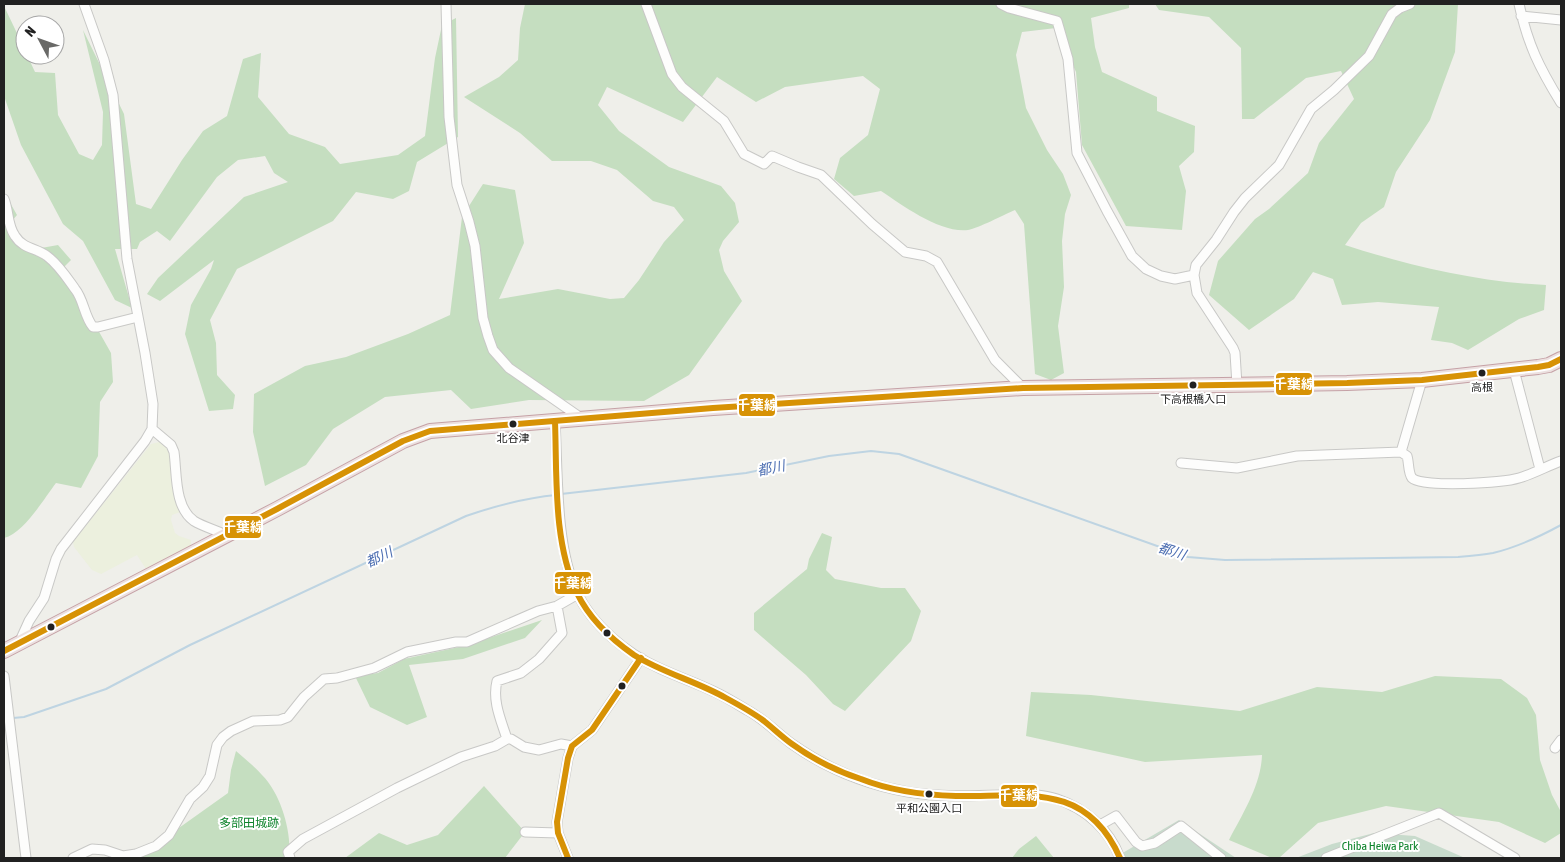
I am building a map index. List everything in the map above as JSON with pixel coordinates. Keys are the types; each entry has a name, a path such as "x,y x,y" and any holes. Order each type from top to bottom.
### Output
{"highway":[{"path":"4,651 415,436 430,431 581,418 1023,388 1422,380 1514,370 1549,364 1561,359"}],"street":[{"path":"19,643 29,621 44,598 61,549 145,441 152,429 153,404 126,259 113,95 104,60 84,4"},
{"path":"446,4 449,117 457,185 475,246 483,318 488,336 493,350 509,368 581,418"},
{"path":"646,4 672,74 682,87 724,122 744,154 764,164 772,156 821,175 872,224 905,252 926,256 937,262 995,360 1023,388"},
{"path":"1001,4 1009,8 1057,21 1068,58 1077,153 1132,256 1146,270 1161,276 1175,279 1194,275"},
{"path":"1237,385 1235,353 1197,293 1194,275 1196,265 1245,198 1280,165 1311,109 1369,56 1392,14 1410,4"},
{"path":"1518,4 1533,54 1561,102"},
{"path":"1521,16 1561,20"},
{"path":"4,200 11,230 16,239 24,246 48,256 58,267 80,296 88,322 93,327 98,328 138,317"},
{"path":"1514,370 1540,469"},
{"path":"1401,452 1422,380"},
{"path":"555,421 563,548 571,578 587,609 624,648 658,668 728,699 753,713 807,753 856,778 884,787 933,795 1038,795 1058,799 1089,816 1100,825 1120,858"},
{"path":"152,429 171,445 174,452 180,501 186,512 192,520 226,534"},
{"path":"1181,463 1237,468 1297,456 1401,452 1407,456 1410,476 1415,480 1430,484 1492,482 1518,478 1561,461"},
{"path":"73,858 92,849 105,850 123,856 136,854 156,846 169,835 190,799 203,787 210,776 217,745 230,731 253,721 280,720 288,717 304,697 324,679 337,678 374,668 407,652 456,642 467,642 538,611 557,606 578,594"},
{"path":"507,739 497,709 495,690 497,680 521,673 539,658 562,633 557,606"},
{"path":"568,858 558,833 558,811 572,746 592,730 641,658"},
{"path":"4,676 26,858"},
{"path":"290,858 288,852 329,823 461,757 494,746 507,739 539,750 561,744 572,746"},
{"path":"1555,748 1561,740"},
{"path":"1326,858 1439,813 1515,858"},
{"path":"1100,825 1116,816 1136,842 1142,846 1155,843 1181,826 1221,858"},
{"path":"525,832 558,833"}],"green space":[{"path":"525,4 1129,4 1129,8 1091,18 1095,47 1102,72 1157,97 1157,111 1195,126 1194,152 1179,166 1186,191 1182,230 1126,226 1082,145 1076,72 1056,28 1022,32 1016,55 1026,108 1047,150 1063,174 1071,195 1065,214 1062,241 1064,287 1058,326 1064,373 1051,380 1035,374 1024,224 1015,210 973,229 957,230 922,217 881,191 854,196 834,179 840,158 868,135 880,89 863,76 785,87 756,102 717,77 683,122 607,87 598,105 619,131 669,167 721,186 735,203 739,222 723,241 719,250 724,271 742,301 689,375 644,401 529,400 471,409 451,390 385,397 333,429 306,465 265,486 253,432 254,394 305,366 346,357 408,334 450,315 462,217 483,184 515,190 524,243 499,299 558,289 610,299 624,298 639,280 664,242 684,220 674,207 653,201 617,170 591,161 552,161 520,133 464,97 499,77 518,60 520,28"},
{"path":"1155,4 1458,4 1455,52 1430,120 1396,172 1384,207 1361,223 1345,245 1394,260 1444,272 1470,277 1546,285 1544,310 1519,319 1468,350 1452,343 1431,340 1439,307 1378,302 1342,305 1333,279 1313,272 1294,299 1249,330 1209,295 1218,261 1255,219 1269,209 1308,173 1319,143 1354,99 1341,71 1306,78 1254,119 1242,119 1241,48 1209,17 1159,10"},
{"path":"4,6 15,29 15,65 32,65 35,72 55,73 58,115 79,154 93,160 102,145 103,112 83,30 124,114 136,204 151,209 203,131 227,116 243,59 261,53 258,97 289,134 325,147 340,164 398,155 425,136 435,58 442,25 456,18 458,137 417,162 409,191 393,199 356,192 333,221 237,269 210,320 216,343 217,375 235,395 233,409 209,411 185,334 191,305 214,260 160,301 147,294 158,278 244,197 288,182 274,173 265,156 238,160 217,177 170,241 157,231 140,242 137,249 115,249 132,308 115,300 83,241 63,224 21,145 4,96"},
{"path":"4,192 17,215 11,222 30,250 58,245 71,260 63,268 111,353 113,382 100,402 98,456 81,488 56,483 26,523 19,530 4,538"},
{"path":"163,441 170,445 183,511 172,515 171,520 175,533 191,540 191,546 146,569 137,555 101,574 92,570 74,547 73,542 151,444"},
{"path":"822,533 832,537 826,570 835,579 881,588 905,588 921,611 911,641 845,711 833,704 806,675 754,630 754,613 807,569 809,559"},
{"path":"542,620 525,638 463,659 409,665 427,717 407,725 370,707 355,676 378,673 404,659 468,645"},
{"path":"1435,676 1501,679 1527,698 1536,715 1540,760 1552,795 1561,812 1561,833 1545,843 1499,822 1386,806 1318,823 1279,858 1272,858 1229,840 1255,788 1262,755 1145,762 1026,736 1031,692 1091,695 1240,711 1317,687 1382,692"},
{"name":"多部田城跡","path":"236,751 259,772 275,792 287,825 289,858 131,858 169,835 228,793"},
{"path":"484,786 525,832 505,858 345,858 379,833 407,845 438,835"},
{"path":"1179,820 1236,858 1114,858"},
{"name":"Chiba Heiwa Park","path":"1374,833 1415,836 1465,858 1296,858 1332,844"},
{"path":"1036,836 1054,858 1012,858 1019,849"}],"waterway":[{"name":"都川","path":"561,494 746,473 829,456 871,451 899,454 1188,557 1225,560 1462,557 1493,553 1511,548 1561,525"},
{"name":"都川","path":"13,718 24,717 106,689 190,645 466,516 510,503 556,495"}],"transit line":[{"name":"千葉線","path":"4,651 403,441 430,431 713,408 1023,388 1422,380 1538,367 1549,365 1561,359"},
{"name":"千葉線","path":"555,421 560,531 569,573 577,593 588,611 601,627 625,649 645,661 715,692 745,709 816,760 872,783 931,795 1029,796 1051,798 1071,805 1090,816 1106,833 1120,858"},
{"name":"千葉線","path":"568,858 558,833 557,822 568,758 572,746 592,730 641,658"}],"place":[{"name":"高根","path":"1482,373"},
{"name":"下高根橋入口","path":"1193,385"},
{"name":"北谷津","path":"513,424"},
{"name":"平和公園入口","path":"929,794"}]}
